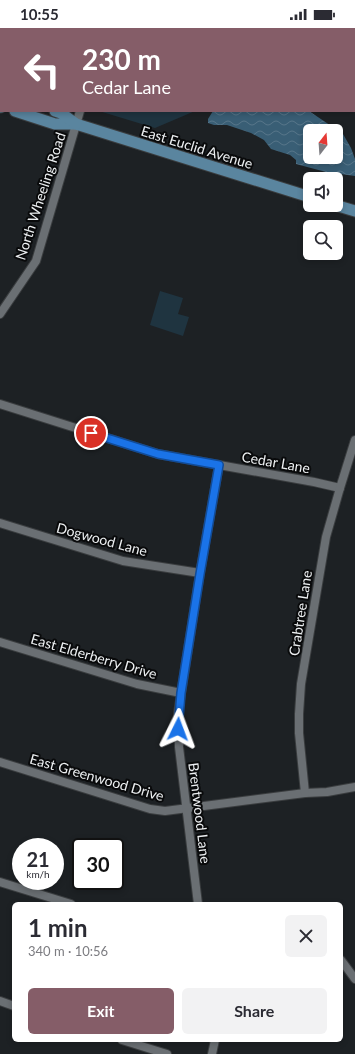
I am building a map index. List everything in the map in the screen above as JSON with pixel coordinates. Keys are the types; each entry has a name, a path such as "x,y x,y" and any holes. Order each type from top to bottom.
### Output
{"main road":[{"name":"East Euclid Avenue","path":"18,112 55,124 76,124 303,195"},
{"name":"East Euclid Avenue","path":"58,112 76,124"},
{"path":"343,208 355,211"}],"street":[{"name":"North Wheeling Road","path":"0,314 36,261 80,112"},
{"name":"Cedar Lane","path":"0,404 158,454 340,488"},
{"name":"Crabtree Lane","path":"305,793 299,733 300,693 325,542 355,440"},
{"name":"Brentwood Lane","path":"198,902 178,729 181,693 219,465"},
{"name":"Dogwood Lane","path":"0,523 123,561 200,574"},
{"name":"East Elderberry Drive","path":"0,642 137,684 181,693"},
{"name":"East Greenwood Drive","path":"0,762 150,809 165,811 305,793 326,792 355,787"},
{"path":"0,882 65,902"},
{"path":"343,963 355,979"},
{"path":"0,1002 12,1005"},
{"path":"128,1042 167,1054"},
{"path":"212,1054 215,1042"}],"shaded area":[{"path":"102,112 193,112 155,128"},
{"path":"160,291 183,298 178,314 189,317 183,336 150,325"}],"water":[{"path":"212,112 310,112 328,124 303,124 303,164 343,164 343,134 355,159 355,176 343,174 343,172 326,172 296,164 296,160 290,155 271,149 264,140 251,133 227,125 214,125 208,123 208,119"}],"route":[{"path":"91,433 158,454 219,465 181,693 178,713 178,729"}]}
